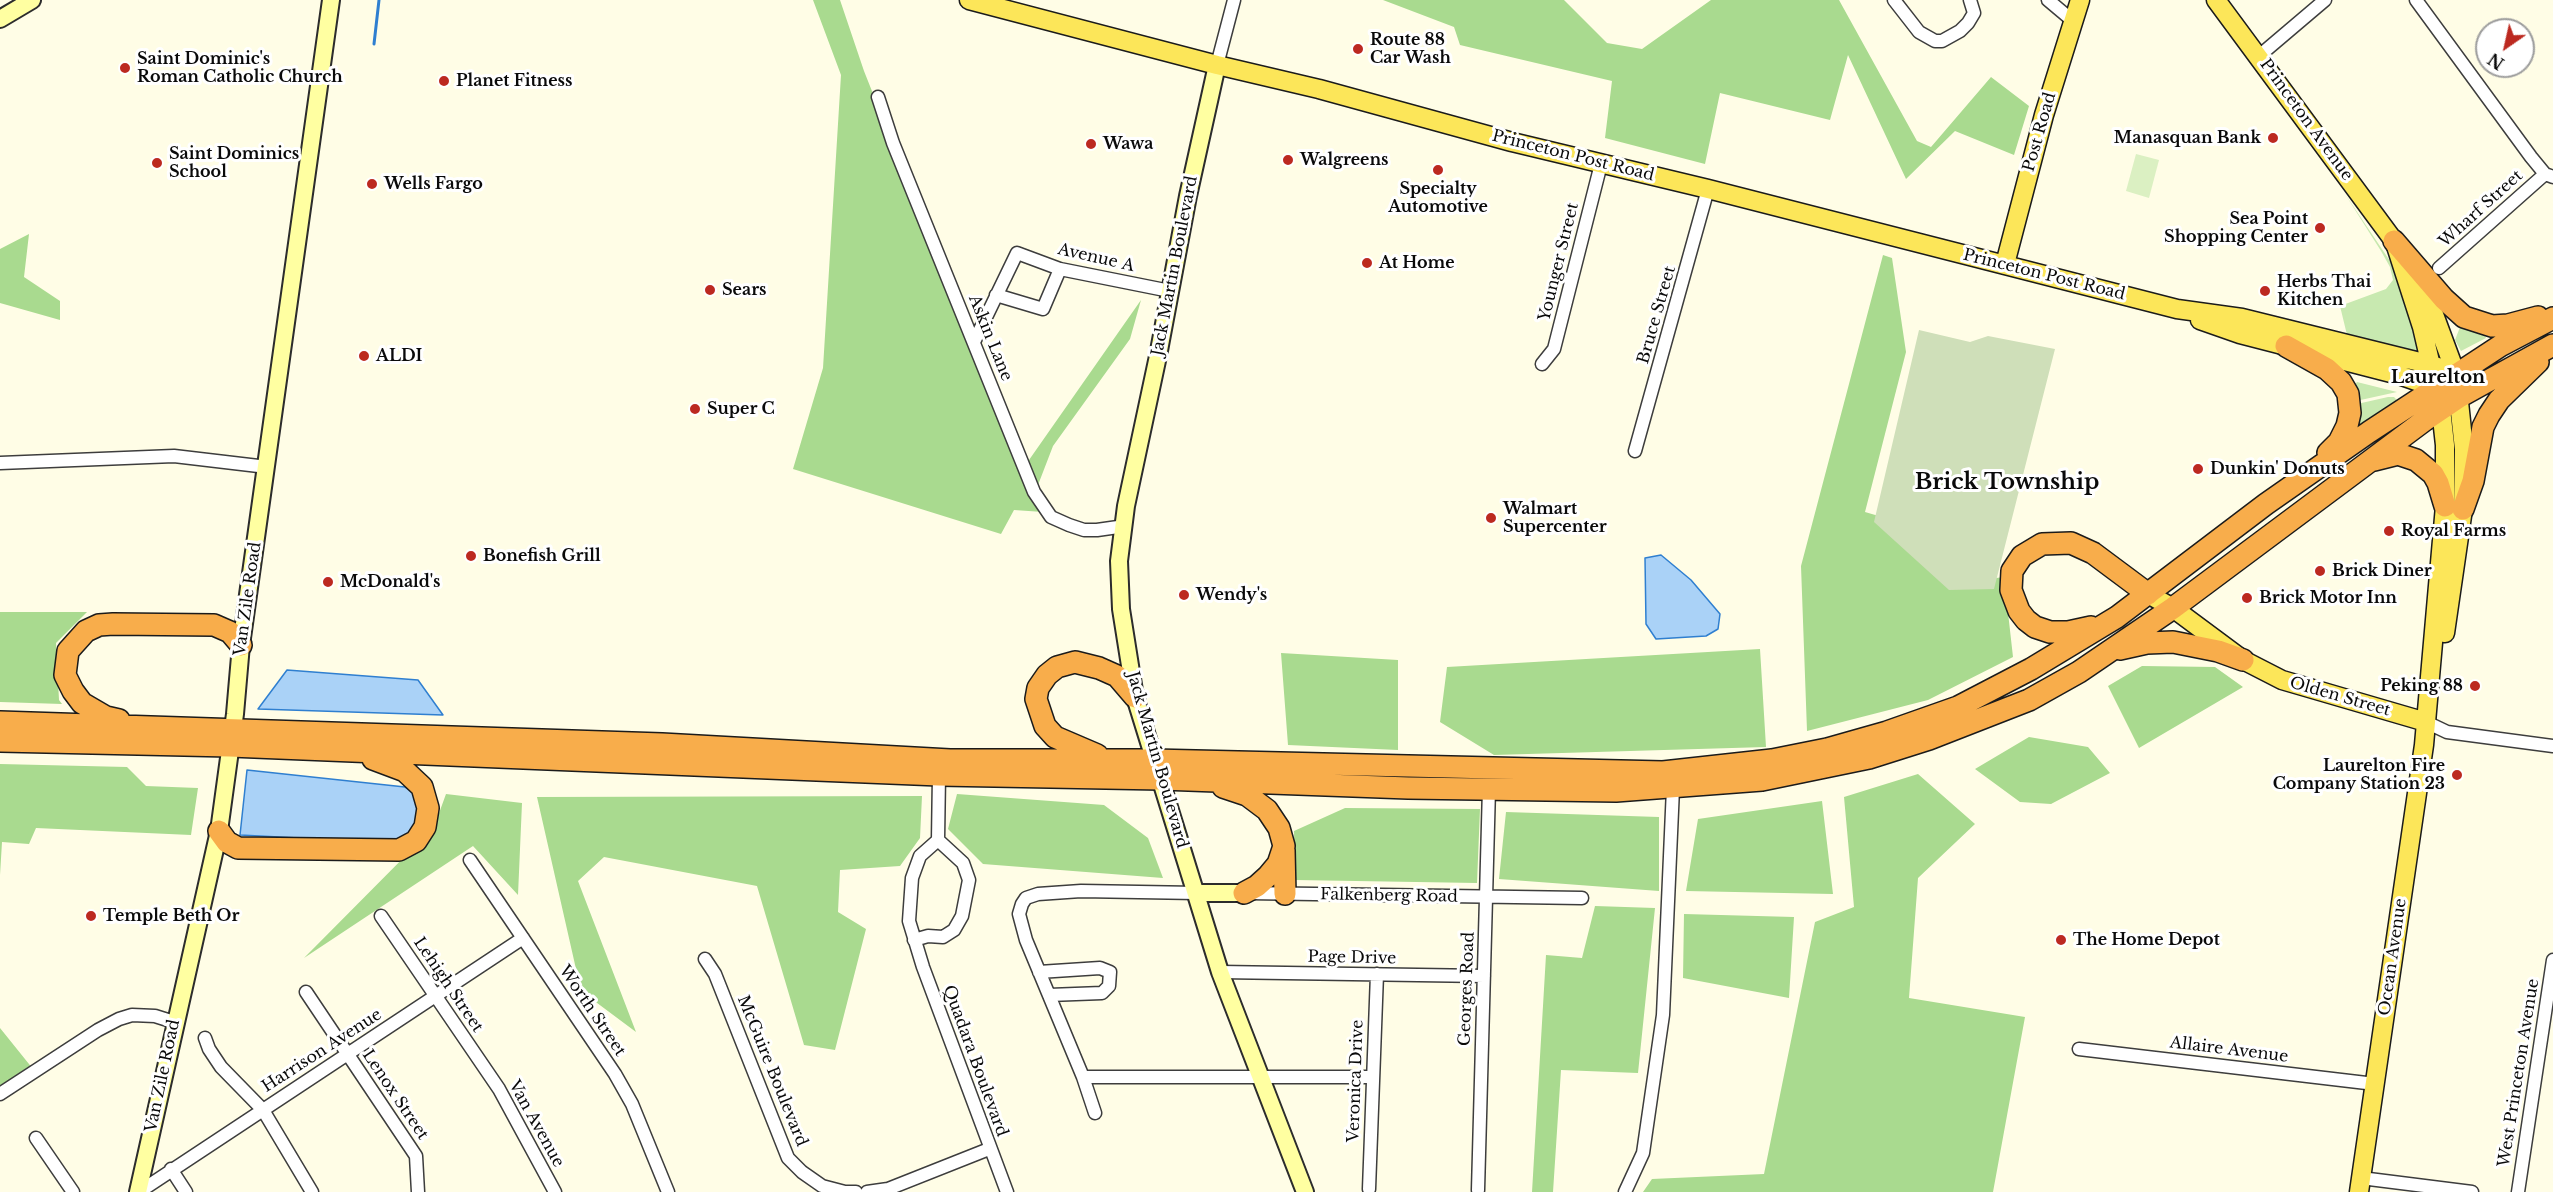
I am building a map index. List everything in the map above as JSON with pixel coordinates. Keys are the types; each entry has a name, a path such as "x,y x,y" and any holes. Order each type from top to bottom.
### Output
{"highway":[{"path":"2394,241 2454,309 2476,323 2492,326 2508,325 2553,313"},
{"path":"338,751 939,775 1157,770 1663,772 1772,760 1827,749 1887,732 1958,707 2031,669 2117,617 2301,479 2436,387 2553,318"},
{"path":"2286,346 2327,369 2341,382 2348,394 2350,404 2347,426 2339,442 2301,479"},
{"path":"1206,781 1408,788 1616,791 1673,788 1762,780 1869,758 1929,739 2029,699 2079,672 2173,608 2441,409 2553,346"},
{"path":"2367,463 2398,454 2416,460 2433,474 2454,507 2473,481 2483,427 2489,415 2512,386 2553,346"},
{"path":"2117,617 2089,628 2068,632 2050,632 2035,627 2019,611 2014,602 2010,579 2012,571 2022,556 2042,544 2071,543 2093,553 2148,594"},
{"path":"139,726 106,717 82,703 73,691 65,675 65,664 68,651 86,631 99,625 113,624 214,625 230,632 241,645"},
{"path":"2105,654 2146,644 2173,642 2193,645 2243,660"},
{"path":"1135,697 1117,676 1075,662 1057,667 1047,675 1038,688 1036,699 1045,726 1055,737 1073,747 1115,760 1206,781 1247,795 1267,810 1279,828 1284,846 1285,894"},
{"path":"0,722 139,726 338,751 387,762 405,771 422,787 428,808 424,827 416,841 399,850 238,848 227,842 219,831"},
{"path":"0,741 232,737 662,744 950,760 1115,760"},
{"path":"1244,893 1257,886 1268,876 1278,864 1284,846"}],"main road":[{"name":"Post Road","path":"2005,264 2044,115 2080,0"},
{"name":"Princeton Avenue","path":"2216,0 2411,265 2422,286 2456,374 2459,397"},
{"name":"Princeton Post Road","path":"976,1 1601,164 1708,189 2177,309 2242,318 2432,365 2456,374"},
{"name":"Princeton Avenue","path":"2394,241 2422,327 2441,409"},
{"name":"Princeton Post Road","path":"2177,309 2204,322 2399,375 2459,397"},
{"name":"Ocean Avenue","path":"2360,1185 2426,722 2436,689 2454,507 2464,449 2459,397"},
{"name":"Ocean Avenue","path":"2441,409 2454,507"},
{"name":"Olden Street","path":"2148,594 2173,608 2243,660 2282,680 2426,722"}],"street":[{"path":"0,19 32,0"},
{"name":"Van Zile Road","path":"138,1192 174,1022 219,831 232,737 241,645 331,0"},
{"path":"1217,65 1234,0"},
{"path":"1894,0 1919,32 1935,41 1942,41 1960,31 1974,13 1970,0"},
{"path":"2048,0 2073,21"},
{"path":"2259,56 2325,0"},
{"path":"2416,0 2549,176"},
{"name":"Jack Martin Boulevard","path":"1217,65 1130,486 1119,561 1121,609 1135,697 1220,972 1305,1192"},
{"name":"Askin Lane","path":"878,97 893,143 1034,492 1051,518 1084,530 1125,526"},
{"name":"Younger Street","path":"1542,364 1554,349 1601,164"},
{"name":"Wharf Street","path":"2439,268 2549,176"},
{"name":"Bruce Street","path":"1635,451 1708,189"},
{"name":"Avenue A","path":"996,295 1017,252 1060,269 1170,291"},
{"path":"974,342 996,295 1043,309 1060,269"},
{"path":"0,463 174,456 267,467"},
{"name":"Olden Street","path":"2426,722 2447,732 2553,746"},
{"path":"914,940 928,936 943,937 954,930 962,916 969,880 963,863 938,840 939,775"},
{"name":"Georges Road","path":"1478,1190 1489,788"},
{"path":"1625,1192 1643,1153 1663,1015 1673,788"},
{"name":"Quadara Boulevard","path":"938,840 921,856 912,878 909,921 989,1149 1007,1192"},
{"name":"Worth Street","path":"470,860 615,1074 632,1104 668,1192"},
{"path":"1095,1113 1083,1077 1026,940 1019,914 1026,898 1038,894 1081,891 1197,893"},
{"name":"Falkenberg Road","path":"1197,893 1582,898"},
{"name":"Lehigh Street","path":"381,916 488,1073"},
{"name":"Harrison Avenue","path":"138,1192 523,938"},
{"name":"McGuire Boulevard","path":"705,959 715,974 788,1158 802,1172 822,1186 845,1192 856,1192"},
{"name":"West Princeton Avenue","path":"2518,1192 2553,960"},
{"path":"1039,972 1100,968 1110,972 1109,986 1102,993 1049,996"},
{"name":"Page Drive","path":"1220,972 1484,976"},
{"name":"Veronica Drive","path":"1369,1189 1377,975"},
{"name":"Lenox Street","path":"306,992 416,1156 418,1192"},
{"path":"0,1094 98,1030 119,1019 132,1015 155,1016 174,1022"},
{"path":"205,1038 209,1049 221,1067 263,1110 312,1192"},
{"name":"Allaire Avenue","path":"2079,1049 2375,1084"},
{"name":"Van Avenue","path":"488,1073 555,1192"},
{"path":"1083,1077 1373,1077"},
{"path":"36,1138 73,1192"},
{"path":"867,1192 888,1189 989,1149"},
{"path":"171,1169 186,1192"},
{"path":"2360,1185 2472,1192"}],"green space":[{"path":"813,0 840,0 864,71 1022,470 1141,300 1130,339 1053,446 1033,498 1043,512 1014,510 1001,534 793,469 823,368 841,75"},
{"path":"1383,0 1564,0 1607,43 1642,49 1711,0 1839,0 1917,141 1931,147 1991,77 2029,106 2014,155 1955,131 1906,179 1848,55 1830,120 1720,93 1705,164 1605,138 1612,81 1460,45 1454,27"},
{"path":"2136,154 2159,160 2149,198 2126,191"},
{"path":"2345,194 2394,267 2418,339 2419,351 2403,350 2347,335 2340,306 2386,289 2393,280 2390,267"},
{"path":"29,234 24,277 60,301 60,320 0,303 0,249"},
{"path":"1883,255 1892,258 1906,352 1865,512 1930,531 1949,584 2004,577 2013,657 1928,700 1807,731 1801,566"},
{"path":"2462,322 2484,333 2486,338 2461,351 2455,340"},
{"path":"1919,330 1970,342 1988,336 2055,349 1994,589 1949,590 1874,522"},
{"path":"2357,382 2397,392 2356,401 2353,387"},
{"path":"2394,397 2397,400 2359,427 2354,424 2357,404"},
{"path":"0,612 87,612 56,643 59,700 62,704 0,702"},
{"path":"1760,649 1766,747 1494,755 1440,722 1447,667"},
{"path":"1281,653 1398,660 1398,750 1288,745"},
{"path":"2142,666 2215,667 2243,687 2139,748 2108,686"},
{"path":"2029,737 2088,747 2110,773 2051,804 2020,802 1975,769"},
{"path":"0,764 127,767 146,786 198,788 191,835 36,828 29,844 2,842 0,875"},
{"path":"1918,774 1975,824 1918,878 1909,998 2025,1017 1993,1192 1643,1192 1652,1179 1764,1174 1815,922 1854,907 1844,797"},
{"path":"446,794 522,803 518,895 473,846 304,958 434,827"},
{"path":"957,794 1104,805 1148,838 1163,878 983,864 948,829"},
{"path":"922,796 920,838 900,866 840,870 838,912 866,929 835,1050 804,1045 757,886 604,857 578,881 636,1032 581,991 537,797"},
{"path":"1822,801 1833,894 1686,891 1698,819"},
{"path":"1345,808 1480,809 1477,883 1295,880 1294,831"},
{"path":"1506,812 1659,817 1659,891 1499,879"},
{"path":"1595,906 1655,908 1638,1073 1561,1070 1553,1192 1532,1192 1546,955 1582,958"},
{"path":"1684,914 1794,917 1789,998 1683,978"},
{"path":"0,1028 33,1069 0,1091"}],"water":[{"path":"1661,555 1691,580 1720,614 1718,629 1706,636 1656,639 1646,624 1645,558"},
{"path":"287,670 418,680 443,715 258,709"},
{"path":"247,770 405,787 413,792 420,807 416,825 409,837 396,843 240,835"}],"waterway":[{"path":"374,44 379,0"}],"place":[{"name":"Route 88 Car Wash","path":"1358,49"},
{"name":"Saint Dominic's Roman Catholic Church","path":"125,68"},
{"name":"Planet Fitness","path":"444,81"},
{"name":"Manasquan Bank","path":"2273,138"},
{"name":"Wawa","path":"1091,144"},
{"name":"Walgreens","path":"1288,160"},
{"name":"Saint Dominics School","path":"157,163"},
{"name":"Specialty Automotive","path":"1438,170"},
{"name":"Wells Fargo","path":"372,184"},
{"name":"Sea Point Shopping Center","path":"2320,228"},
{"name":"At Home","path":"1367,263"},
{"name":"Sears","path":"710,290"},
{"name":"Herbs Thai Kitchen","path":"2265,291"},
{"name":"ALDI","path":"364,356"},
{"name":"Super C","path":"695,409"},
{"name":"Dunkin' Donuts","path":"2198,469"},
{"name":"Walmart Supercenter","path":"1491,518"},
{"name":"Royal Farms","path":"2389,531"},
{"name":"Bonefish Grill","path":"471,556"},
{"name":"Brick Diner","path":"2320,571"},
{"name":"McDonald's","path":"328,582"},
{"name":"Wendy's","path":"1184,595"},
{"name":"Brick Motor Inn","path":"2247,598"},
{"name":"Peking 88","path":"2475,686"},
{"name":"Laurelton Fire Company Station 23","path":"2457,775"},
{"name":"Temple Beth Or","path":"91,916"},
{"name":"The Home Depot","path":"2061,940"}],"district":[{"name":"Laurelton","path":"2438,378"},
{"name":"Brick Township","path":"2007,483"}]}
